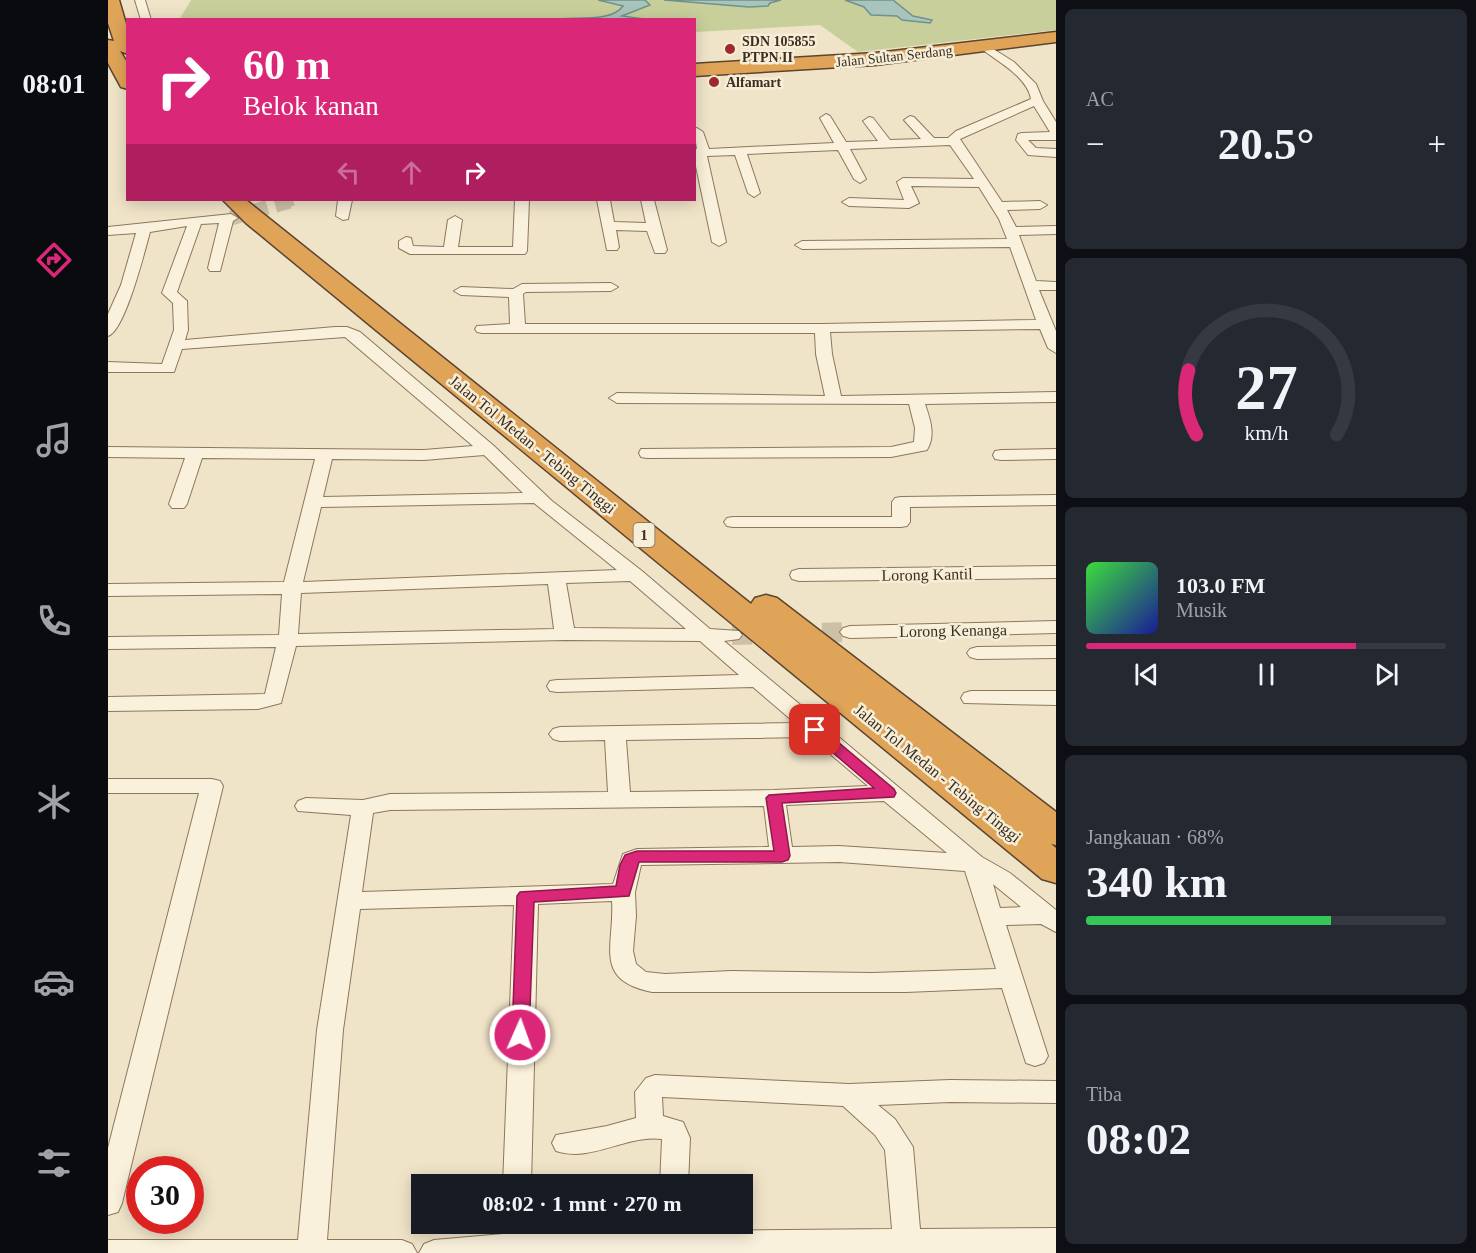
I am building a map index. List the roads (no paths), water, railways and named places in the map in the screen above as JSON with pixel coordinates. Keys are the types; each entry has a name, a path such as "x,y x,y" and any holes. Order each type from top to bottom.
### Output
{"highway":[{"path":"111,0 120,36 126,46"},
{"name":"Jalan Sultan Serdang","path":"696,72 891,60 1056,38"},
{"name":"Jalan Sultan Serdang","path":"696,72 855,61 1056,38"},
{"path":"108,45 124,92"},
{"name":"Jalan Tol Medan - Tebing Tinggi","path":"260,201 794,627 1056,832"},
{"name":"Jalan Tol Medan - Tebing Tinggi","path":"231,212 263,225 1056,869"}],"street":[{"path":"140,0 145,18"},
{"path":"987,48 1028,81 1052,118 1056,134 1027,136 1022,137 1022,140 1032,152 1056,153"},
{"path":"954,141 954,138 960,134 1041,100"},
{"path":"826,118 860,179"},
{"path":"910,120 932,142"},
{"path":"869,121 887,145"},
{"path":"698,132 700,153 719,242"},
{"path":"700,153 954,141"},
{"path":"954,141 983,183 1013,237 1056,348"},
{"path":"740,152 754,193"},
{"path":"849,202 912,203 903,182 983,183"},
{"path":"343,216 345,201"},
{"path":"406,241 406,248 410,250 520,251 522,201"},
{"path":"604,201 612,247"},
{"path":"648,201 660,250"},
{"path":"997,206 1040,205"},
{"path":"108,231 195,222 231,212"},
{"path":"215,268 231,212"},
{"path":"450,251 455,220"},
{"path":"108,367 168,369 180,333 180,301 169,293 195,222"},
{"path":"608,226 653,227"},
{"path":"108,331 128,285 144,229"},
{"path":"802,245 1013,237 1056,230"},
{"path":"1030,285 1056,285"},
{"path":"461,291 516,293 522,288 611,287"},
{"path":"516,293 518,329"},
{"path":"482,328 822,328 1045,324"},
{"path":"822,328 824,354 834,401"},
{"path":"180,333 347,332 355,336 488,450 539,498 635,575 889,793 974,862 1002,879 1050,919"},
{"path":"617,398 834,401 1056,397"},
{"path":"647,453 914,449 921,446 925,438 925,429 915,400"},
{"path":"108,452 424,455 488,450"},
{"path":"178,504 195,453"},
{"path":"108,704 258,702 274,698 288,639 292,588 325,454"},
{"path":"1001,455 1056,454"},
{"path":"313,502 539,498"},
{"path":"733,522 901,522 900,503 904,502 1056,500"},
{"name":"Lorong Kantil","path":"799,575 1056,572"},
{"path":"108,590 292,588 635,575"},
{"path":"556,577 565,634"},
{"name":"Lorong Kenanga","path":"850,632 1056,627"},
{"path":"108,643 565,634 732,635"},
{"path":"977,653 1056,652"},
{"path":"556,686 758,681"},
{"path":"971,698 1056,698"},
{"path":"560,734 815,730"},
{"path":"615,733 619,799"},
{"path":"108,786 212,786 108,1203"},
{"path":"306,806 363,808 390,802 774,798 889,793"},
{"path":"774,798 782,856"},
{"path":"312,1251 330,1030 363,808"},
{"path":"974,862 839,854 637,857 628,865 623,892 621,949 626,967 632,976 639,979 678,983 729,981 911,983 1011,978"},
{"path":"974,862 1035,1056"},
{"path":"348,901 623,892"},
{"path":"517,1174 525,896"},
{"path":"993,917 1050,919"},
{"path":"650,1126 648,1092 654,1086 849,1095 950,1091 1056,1092"},
{"path":"849,1095 885,1127 899,1147 907,1242"},
{"path":"566,1143 613,1136 650,1126 673,1130 676,1138 674,1174"},
{"path":"434,1253 518,1234"},
{"path":"680,1234 811,1248 907,1242 1056,1241"},
{"path":"108,1253 312,1251 402,1253"}],"water":[{"path":"598,0 645,0 650,5 622,16 637,18 594,18 611,15 623,6"},
{"path":"664,0 781,0 770,3 768,6 749,7"},
{"path":"845,0 893,0 913,16 932,20 930,23 902,20 897,16 871,15 864,7"}],"tunnel":[{"path":"231,218 290,201"},
{"path":"732,635 850,632"}],"place":[{"name":"SDN 105855 PTPN II","path":"730,49"},
{"name":"Alfamart","path":"714,82"}]}
